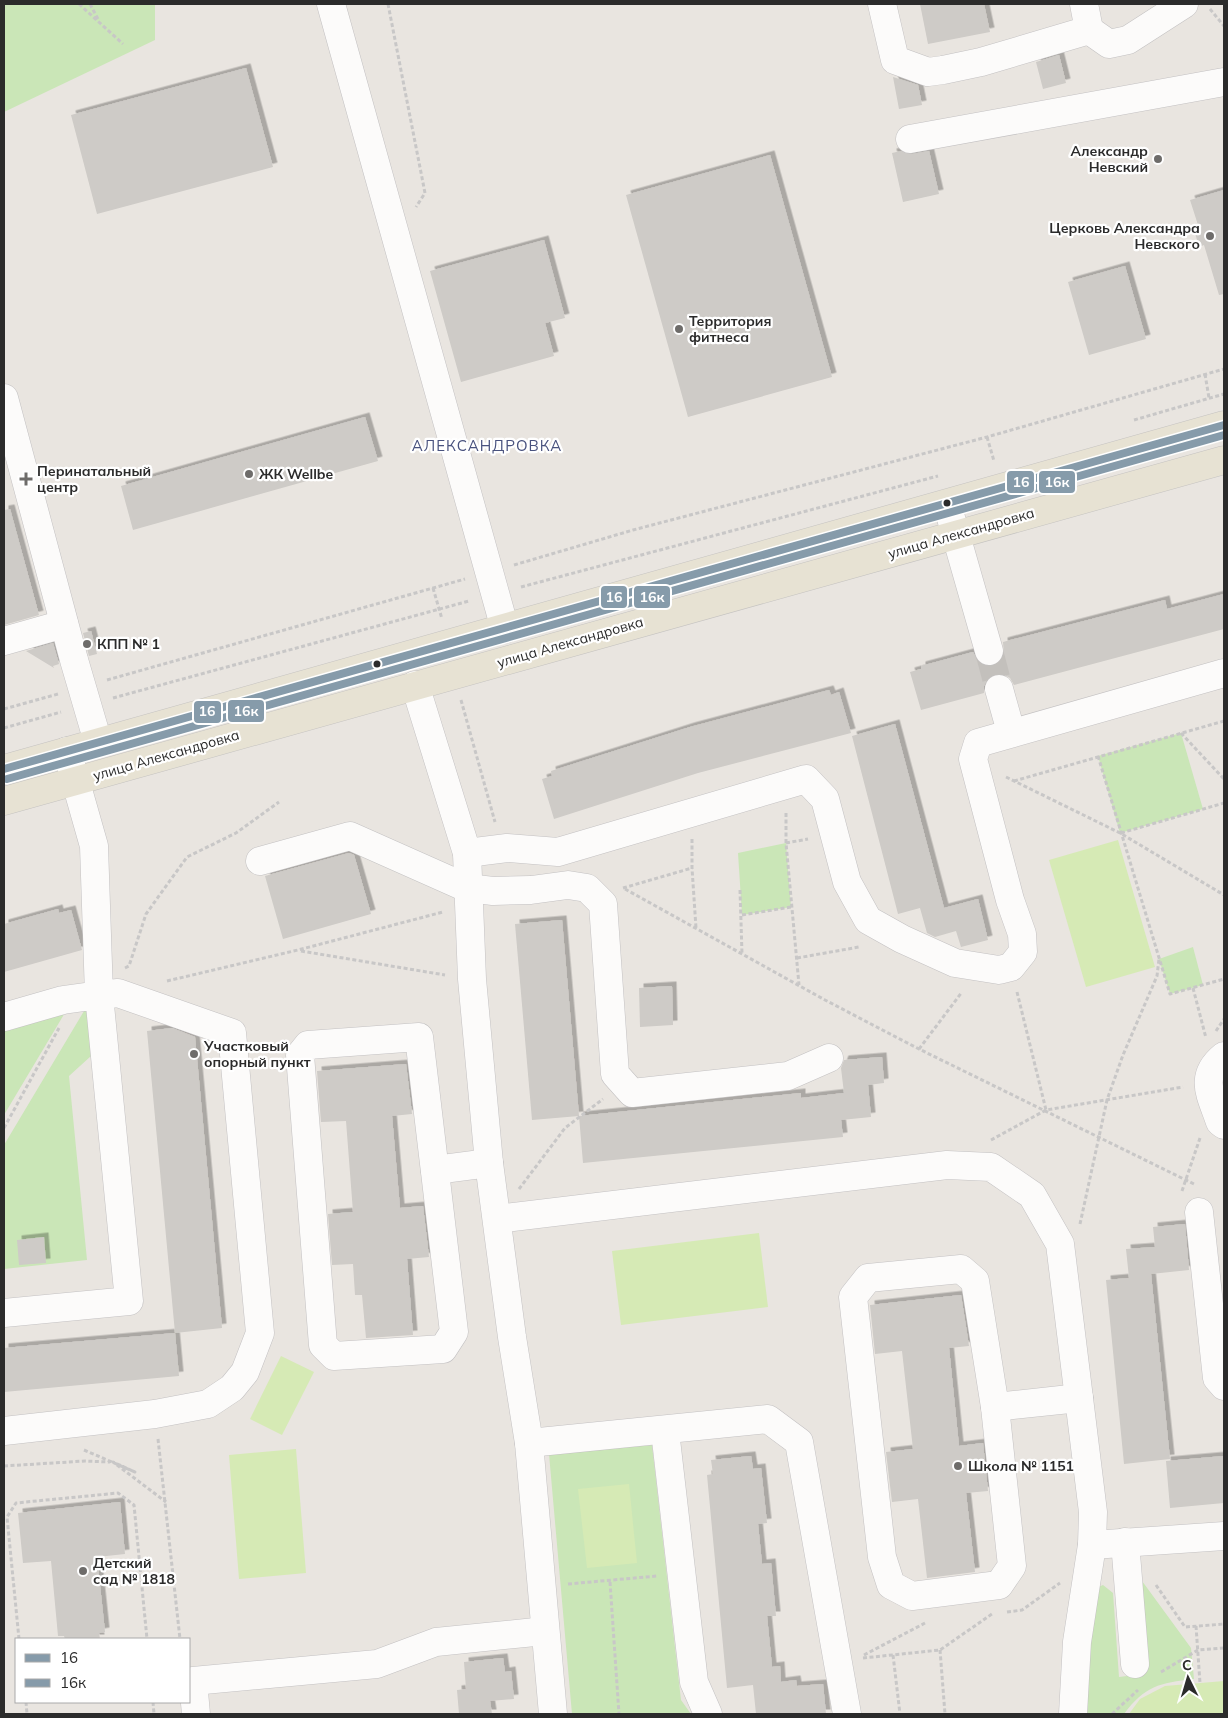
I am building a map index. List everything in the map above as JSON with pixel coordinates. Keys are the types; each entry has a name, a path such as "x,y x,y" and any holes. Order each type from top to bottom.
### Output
{"main road":[{"path":"4,769 1220,427"},
{"name":"улица Александровка","path":"4,801 1224,460"}],"lane":[{"path":"331,4 394,236 505,629"},
{"path":"882,4 895,60 928,72 981,62 1089,30"},
{"path":"1084,4 1089,30 1109,44 1128,40 1184,4"},
{"path":"910,140 1224,82"},
{"path":"4,398 64,624 98,742"},
{"path":"947,504 988,651"},
{"path":"4,641 64,624"},
{"path":"467,853 507,848 558,852 806,779 825,799 847,882 868,920 902,939 955,963 999,970 1011,967 1023,952 1022,934 1010,900 973,759 978,742 1224,673"},
{"path":"415,685 467,853 472,979 489,1164 528,1443 553,1714"},
{"path":"999,689 1011,732"},
{"path":"4,1313 128,1302 92,993 94,846 67,752"},
{"path":"260,861 350,836 468,896 568,885 587,888 603,904 615,1074 632,1094 788,1076 829,1058"},
{"path":"4,1017 92,993 118,992 232,1033 260,1333 245,1372 232,1388 208,1404 156,1414 4,1431"},
{"path":"419,1036 435,1170 454,1332 443,1349 334,1356 323,1345 300,1055 308,1045 419,1036"},
{"path":"1214,1068 1222,1124"},
{"path":"435,1170 489,1164"},
{"path":"497,1219 947,1165 991,1167 1032,1195 1060,1244 1092,1512 1092,1545 1077,1642 1073,1714"},
{"path":"1193,1199 1217,1378 1224,1386"},
{"path":"961,1270 975,1281 995,1407 1012,1566 999,1585 912,1596 891,1585 882,1557 853,1297 868,1278 961,1270"},
{"path":"995,1407 1079,1398"},
{"path":"528,1443 664,1431 768,1418 799,1442 848,1714"},
{"path":"664,1431 694,1682 708,1714"},
{"path":"1092,1545 1125,1542 1221,1540"},
{"path":"1125,1542 1135,1664"},
{"path":"196,1714 191,1681 377,1664 436,1642 545,1631"}],"path":[{"path":"79,4 123,44"},
{"path":"90,4 101,26"},
{"path":"388,4 425,194 394,236"},
{"path":"1206,4 1224,26"},
{"path":"4,709 633,530 987,437 1224,370"},
{"path":"987,437 994,461"},
{"path":"462,704 496,828"},
{"path":"1013,781 1224,721"},
{"path":"1181,732 1224,779"},
{"path":"1098,756 1170,994 1224,979"},
{"path":"973,759 1013,781 1120,833 1224,895"},
{"path":"786,785 786,843 799,985"},
{"path":"4,1128 62,1023 92,993 129,966 146,914 187,857 236,833 279,802"},
{"path":"1120,833 1224,803"},
{"path":"693,812 692,868 696,929"},
{"path":"623,888 692,868"},
{"path":"615,884 919,1049 1188,1180 1193,1199"},
{"path":"740,890 742,954"},
{"path":"165,981 298,950 468,896"},
{"path":"742,915 791,907"},
{"path":"797,958 902,939"},
{"path":"298,950 472,979"},
{"path":"1078,1232 1107,1100 1123,1055 1157,976 1159,958"},
{"path":"1011,967 1046,1110"},
{"path":"919,1049 979,968"},
{"path":"988,1142 1046,1110 1107,1100 1214,1068 1193,988"},
{"path":"497,1219 565,1128 623,1084"},
{"path":"1193,1199 1188,1180 1200,1135 1222,1124"},
{"path":"156,1414 180,1638"},
{"path":"4,1466 85,1461 113,1462 136,1472 76,1447"},
{"path":"113,1462 166,1502"},
{"path":"19,1638 7,1517 16,1503 118,1493 134,1505 147,1638"},
{"path":"542,1586 610,1582 680,1574"},
{"path":"1152,1581 1185,1627 1224,1624"},
{"path":"610,1582 619,1714"},
{"path":"855,1659 940,1650 993,1613"},
{"path":"1196,1626 1200,1683"},
{"path":"1198,1650 1224,1648"},
{"path":"940,1650 945,1714"},
{"path":"893,1655 900,1714"}],"green space":[{"path":"4,4 155,4 155,40 4,112"},
{"path":"1181,733 1203,809 1120,833 1098,756"},
{"path":"1118,840 1155,967 1086,987 1049,860"},
{"path":"786,843 791,907 742,915 738,853"},
{"path":"1193,947 1203,985 1170,994 1159,959"},
{"path":"69,1006 4,1115 4,1025"},
{"path":"87,1006 91,1056 69,1076 87,1260 4,1269 4,1145"},
{"path":"759,1233 768,1307 621,1325 612,1251"},
{"path":"281,1356 314,1372 282,1435 250,1419"},
{"path":"652,1445 681,1700 691,1714 572,1714 549,1454"},
{"path":"296,1449 306,1573 239,1579 229,1455"},
{"path":"629,1484 637,1563 587,1568 578,1489"},
{"path":"1134,1570 1191,1648 1194,1679 1162,1684 1146,1692 1124,1714 1082,1714 1094,1589 1103,1585 1113,1593 1119,1677 1143,1674"},
{"path":"1224,1681 1224,1714 1129,1714 1140,1699 1165,1686"}],"building":[{"path":"920,4 984,4 990,32 928,44"},
{"path":"1059,55 1066,83 1043,89 1036,62"},
{"path":"246,68 273,167 97,214 71,115"},
{"path":"893,77 918,85 922,105 899,109"},
{"path":"901,151 912,154 929,151 939,194 903,202 892,153"},
{"path":"770,155 832,377 688,417 626,195"},
{"name":"Церковь Александра Невского","path":"1224,190 1224,294 1219,295 1204,245 1199,247 1193,226 1198,225 1190,200"},
{"path":"544,240 565,318 545,323 554,356 461,382 430,271"},
{"path":"1125,266 1146,339 1089,355 1068,282"},
{"name":"ЖК Wellbe","path":"365,417 378,461 133,530 121,486"},
{"path":"10,509 39,615 4,625 4,510"},
{"path":"1224,594 1224,629 1014,685 1010,678 1003,674 995,674 988,678 984,686 984,693 921,710 910,672 921,669 921,666 973,652 979,663 993,666 1000,662 1004,655 1003,642 1165,600 1167,609"},
{"path":"91,631 97,654 89,656 83,633"},
{"path":"53,643 59,664 53,666 54,668 26,651"},
{"path":"829,690 831,695 839,692 851,733 698,773 554,819 542,779 552,776 551,771 690,727"},
{"path":"895,724 944,908 978,899 988,940 961,947 956,931 935,937 927,933 920,908 898,914 852,736"},
{"path":"349,853 354,855 371,914 283,939 265,876"},
{"path":"58,909 59,913 71,910 82,950 4,972 4,924"},
{"path":"562,920 579,1116 532,1120 515,924"},
{"path":"672,986 673,1025 640,1027 639,988"},
{"path":"172,1028 195,1037 222,1328 175,1333 147,1031"},
{"path":"882,1057 884,1083 868,1085 871,1117 841,1120 843,1137 583,1163 579,1116 801,1093 801,1098 844,1093 841,1068 844,1060"},
{"path":"406,1064 412,1114 392,1116 400,1208 423,1206 429,1257 407,1259 413,1335 366,1338 362,1295 355,1295 353,1264 332,1265 328,1214 353,1212 346,1121 321,1122 317,1071"},
{"path":"1185,1224 1189,1270 1151,1274 1170,1459 1124,1464 1106,1280 1129,1278 1126,1249 1155,1247 1153,1227"},
{"path":"44,1237 46,1263 19,1265 17,1240"},
{"path":"961,1295 969,1346 949,1348 959,1446 983,1443 988,1491 966,1493 975,1572 927,1578 918,1499 892,1502 886,1452 913,1449 902,1351 875,1354 870,1305"},
{"path":"175,1333 179,1376 4,1392 4,1348"},
{"path":"751,1456 753,1469 761,1468 767,1523 758,1524 762,1564 771,1563 776,1616 767,1616 772,1667 780,1666 781,1682 796,1680 797,1686 823,1684 826,1714 756,1714 753,1685 727,1688 707,1475 713,1474 711,1460"},
{"path":"1224,1456 1224,1503 1170,1508 1166,1461"},
{"path":"120,1502 125,1554 97,1557 105,1632 99,1633 100,1638 65,1638 64,1636 58,1636 51,1561 23,1563 18,1513"},
{"path":"503,1658 505,1672 511,1671 514,1699 490,1701 492,1714 459,1714 457,1690 466,1689 464,1662"}],"tunnel":[{"path":"989,651 999,689"}],"transit line":[{"name":"16","path":"4,769 1224,425"},
{"name":"16к","path":"7,779 1224,435"}],"place":[{"name":"Александр Невский","path":"1158,159"},
{"name":"Церковь Александра Невского","path":"1210,236"},
{"name":"Территория фитнеса","path":"679,329"},
{"name":"ЖК Wellbe","path":"249,474"},
{"name":"Перинатальный центр","path":"26,479"},
{"name":"КПП № 1","path":"87,644"},
{"name":"Участковый опорный пункт","path":"194,1054"},
{"name":"Школа № 1151","path":"958,1466"},
{"name":"Детский сад № 1818","path":"83,1571"}],"district":[{"name":"АЛЕКСАНДРОВКА","path":"487,445"}]}
